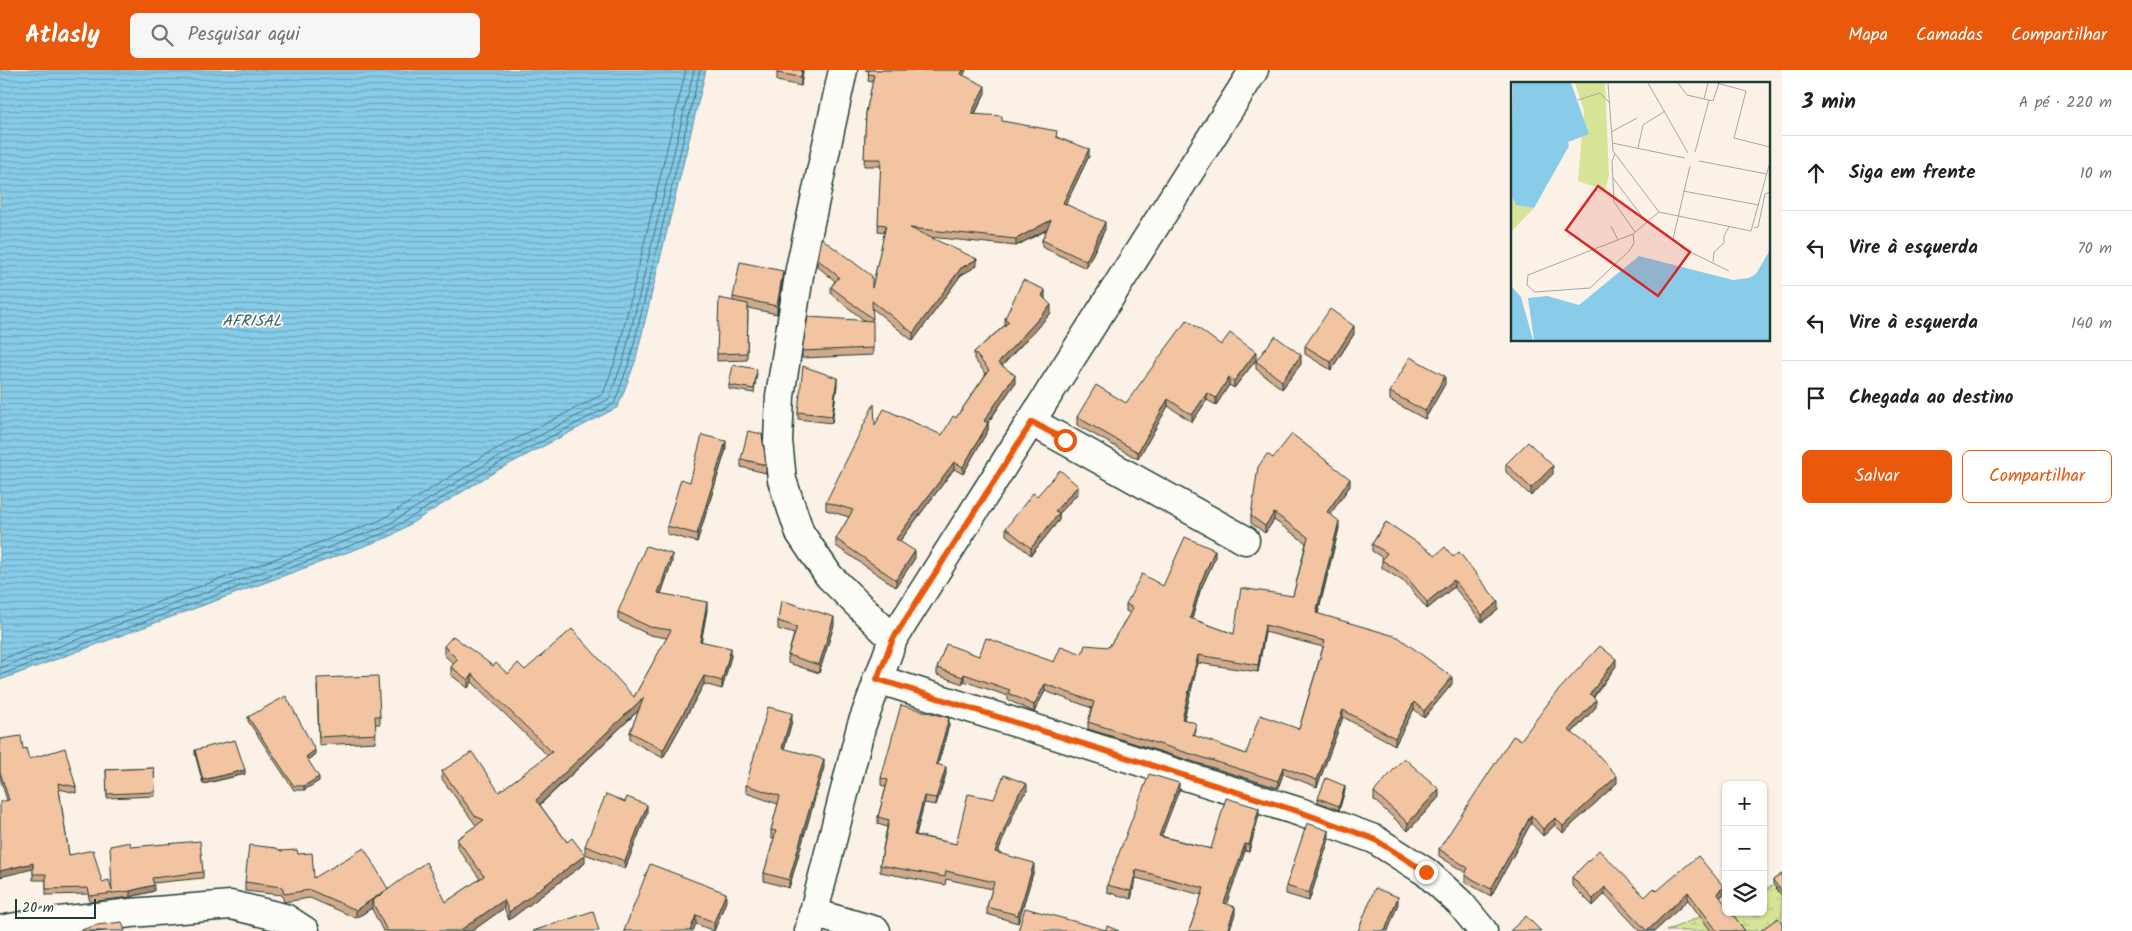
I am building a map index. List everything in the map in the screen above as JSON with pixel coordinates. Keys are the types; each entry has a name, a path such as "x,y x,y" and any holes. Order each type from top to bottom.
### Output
{"street":[{"path":"843,70 800,269 780,396 780,460 782,480 800,533 829,576 893,639"},
{"path":"876,931 811,922 861,727 893,639 1254,70"},
{"path":"1032,422 1246,540"},
{"path":"877,679 1300,812 1374,839 1426,872 1460,903 1483,931"},
{"path":"0,930 33,924 132,913 231,905 285,918 305,931"}],"green space":[{"path":"1782,882 1782,931 1666,931 1722,908 1722,916 1767,916 1767,888"}],"water":[{"name":"AFRISAL","path":"0,70 706,70 635,362 618,407 496,471 389,537 0,680"}],"building":[{"path":"777,70 802,70 801,77 777,73"},
{"path":"869,70 963,70 961,74 985,86 971,114 1002,116 1002,121 1057,131 1056,137 1089,149 1063,203 1105,222 1086,261 1042,240 1051,220 1016,239 910,228 977,259 961,268 913,333 872,301 873,319 831,287 839,277 817,259 821,238 872,276 872,288 886,225 878,224 881,159 864,159 866,113 874,75 868,74"},
{"path":"740,262 783,271 777,306 733,297"},
{"path":"1023,280 1045,290 1042,296 1051,305 998,363 1015,375 984,421 988,423 963,467 954,462 896,539 915,551 896,580 836,539 853,510 826,502 874,404 875,425 884,409 942,435 953,416 956,418 989,370 974,352 1009,322 1005,318"},
{"path":"719,298 748,304 747,353 717,354"},
{"path":"1330,309 1354,326 1331,362 1305,346"},
{"path":"808,317 873,321 873,348 802,351"},
{"path":"1187,320 1221,345 1230,333 1256,352 1234,381 1229,377 1216,398 1207,393 1192,415 1168,399 1138,452 1077,417 1096,385 1126,403"},
{"path":"1275,336 1301,355 1282,381 1256,361"},
{"path":"1410,357 1445,376 1425,411 1390,392"},
{"path":"733,365 757,369 754,389 729,385"},
{"path":"803,366 837,378 832,416 798,412"},
{"path":"748,431 762,434 766,465 741,459"},
{"path":"1292,434 1350,479 1327,512 1339,521 1316,613 1398,637 1452,677 1424,711 1414,702 1395,738 1343,710 1317,780 1283,767 1278,781 1088,722 1094,702 1045,684 1034,705 1008,693 1010,690 964,674 963,677 937,668 946,644 979,656 986,638 1054,662 1061,646 1082,654 1085,645 1109,647 1133,608 1126,604 1142,574 1163,586 1185,537 1215,550 1200,584 1190,618 1234,634 1241,588 1293,596 1308,537 1274,513 1265,526 1251,516 1258,467 1267,454 1273,458","holes":["1265,625 1325,641 1299,729 1260,715 1246,754 1193,735 1196,723 1182,719 1198,655 1258,665"]},
{"path":"702,435 726,441 697,534 667,526 681,479 690,482"},
{"path":"1528,442 1553,466 1531,488 1506,464"},
{"path":"1060,470 1078,486 1055,511 1059,513 1031,548 1006,528 1033,493 1037,496"},
{"path":"1386,522 1436,555 1445,547 1453,557 1459,552 1498,602 1482,615 1454,580 1427,602 1406,576 1382,560 1387,553 1372,544"},
{"path":"646,546 672,554 658,593 707,602 700,641 731,648 722,681 704,676 663,750 630,732 644,697 536,800 567,842 572,838 585,855 509,912 504,900 462,929 463,931 387,931 372,901 426,862 446,902 484,876 457,839 484,820 475,816 442,771 472,752 499,792 552,752 472,674 468,680 451,667 457,659 444,646 453,636 493,666 496,663 508,674 518,663 525,670 572,629 634,697 671,630 650,627 618,612"},
{"path":"781,600 834,617 819,665 788,655 797,627 778,621"},
{"path":"1600,646 1616,659 1590,694 1596,700 1568,730 1591,747 1617,776 1563,826 1555,818 1543,829 1531,815 1491,889 1465,875 1468,868 1439,849 1513,736 1521,740 1555,694"},
{"path":"378,676 380,716 375,716 376,734 319,737 317,678"},
{"path":"286,696 315,750 306,757 319,777 304,786 294,786 248,717"},
{"path":"901,705 949,718 936,764 946,767 936,798 924,796 914,835 956,844 968,794 994,799 1004,775 1027,784 1019,793 995,852 1034,863 1018,915 987,907 994,882 946,871 945,877 880,865 889,820 878,817 888,780 881,778"},
{"path":"768,707 792,713 782,748 824,759 789,880 764,873 776,831 771,830 780,796 746,785"},
{"path":"21,736 23,749 26,748 29,759 65,748 76,787 58,783 69,855 93,850 102,882 109,880 112,891 110,846 130,842 131,847 200,841 203,872 152,878 154,885 130,891 90,896 88,888 46,889 46,874 33,874 33,863 0,871 0,802 9,800 0,772 0,739"},
{"path":"235,740 245,770 203,780 195,750"},
{"path":"1404,758 1439,789 1408,823 1374,792"},
{"path":"154,768 155,792 107,794 106,770"},
{"path":"1149,774 1179,783 1159,836 1211,849 1226,798 1259,808 1249,845 1245,844 1224,903 1235,907 1227,931 1189,931 1204,888 1136,870 1131,891 1107,885"},
{"path":"1326,778 1345,786 1339,806 1318,798"},
{"path":"606,794 625,802 627,797 647,805 625,861 585,846"},
{"path":"1307,823 1329,831 1309,893 1286,886"},
{"path":"249,845 276,848 281,851 297,850 298,854 312,853 314,878 364,848 388,889 356,910 310,890 284,894 282,887 245,882"},
{"path":"1599,850 1645,897 1654,888 1657,891 1698,856 1722,885 1722,889 1717,893 1722,900 1722,916 1734,916 1745,931 1717,931 1688,892 1647,931 1605,887 1593,899 1572,877"},
{"path":"650,864 726,893 714,922 696,915 690,931 624,931"},
{"path":"1782,874 1782,892 1773,880"},
{"path":"1375,888 1398,897 1385,931 1358,931"},
{"path":"1025,908 1106,930 1107,926 1119,931 1018,931"},
{"path":"593,911 599,931 533,931"},
{"path":"1526,916 1541,931 1510,931"},
{"path":"1778,918 1782,923 1782,931 1760,931"},
{"path":"122,922 125,931 78,931 97,925"}],"route":[{"path":"1065,440 1032,422 893,639 877,679 1300,812 1374,839 1426,872"}]}
